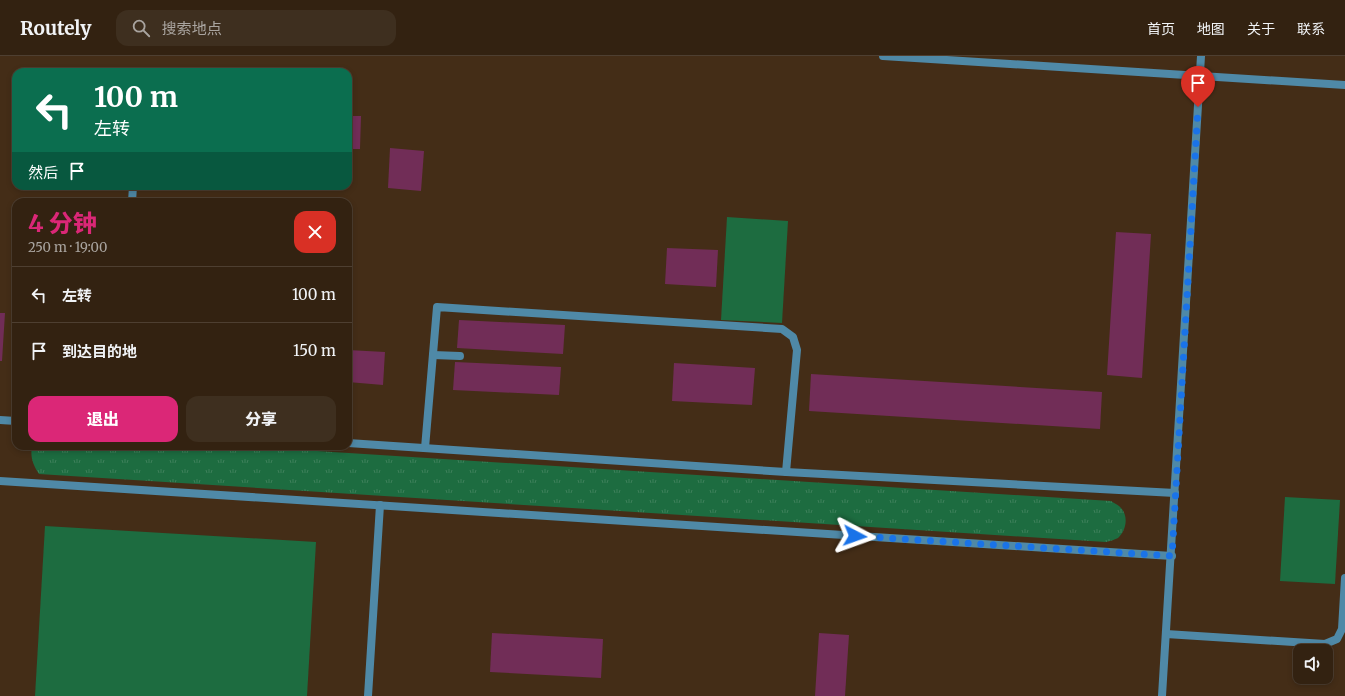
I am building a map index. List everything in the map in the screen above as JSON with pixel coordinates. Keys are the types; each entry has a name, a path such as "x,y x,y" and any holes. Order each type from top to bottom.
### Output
{"lane":[{"path":"883,56 1345,85"},
{"path":"1162,696 1172,556 1201,56"},
{"path":"425,448 437,307 782,329 793,337 797,350 786,472"},
{"path":"433,355 460,356"},
{"path":"0,420 12,421"},
{"path":"352,443 786,472 1175,493"},
{"path":"0,481 1172,556"},
{"path":"368,696 380,506"},
{"path":"1166,634 1325,644 1337,639 1342,629 1345,578"}],"green space":[{"path":"727,217 788,221 782,323 721,320"},
{"path":"32,450 301,450 1111,501 1122,509 1126,522 1121,535 1118,538 1106,542 39,474 32,461"},
{"path":"1285,497 1340,500 1335,584 1280,581"},
{"path":"45,526 316,542 307,696 35,696"}],"building":[{"path":"352,116 361,116 360,149 352,149"},
{"path":"390,148 424,151 421,191 388,188"},
{"path":"1116,232 1151,234 1142,378 1107,375"},
{"path":"667,248 718,250 716,287 665,284"},
{"path":"0,313 5,313 2,361 0,361"},
{"path":"459,320 565,325 563,354 457,348"},
{"path":"352,350 385,352 383,385 352,382"},
{"path":"455,362 561,367 559,395 453,390"},
{"path":"674,363 755,368 752,405 672,401"},
{"path":"811,374 1102,392 1100,429 809,411"},
{"path":"492,633 603,639 601,678 490,672"},
{"path":"819,633 849,635 845,696 815,696"}],"route":[{"path":"855,536 1172,556 1198,107"}]}
